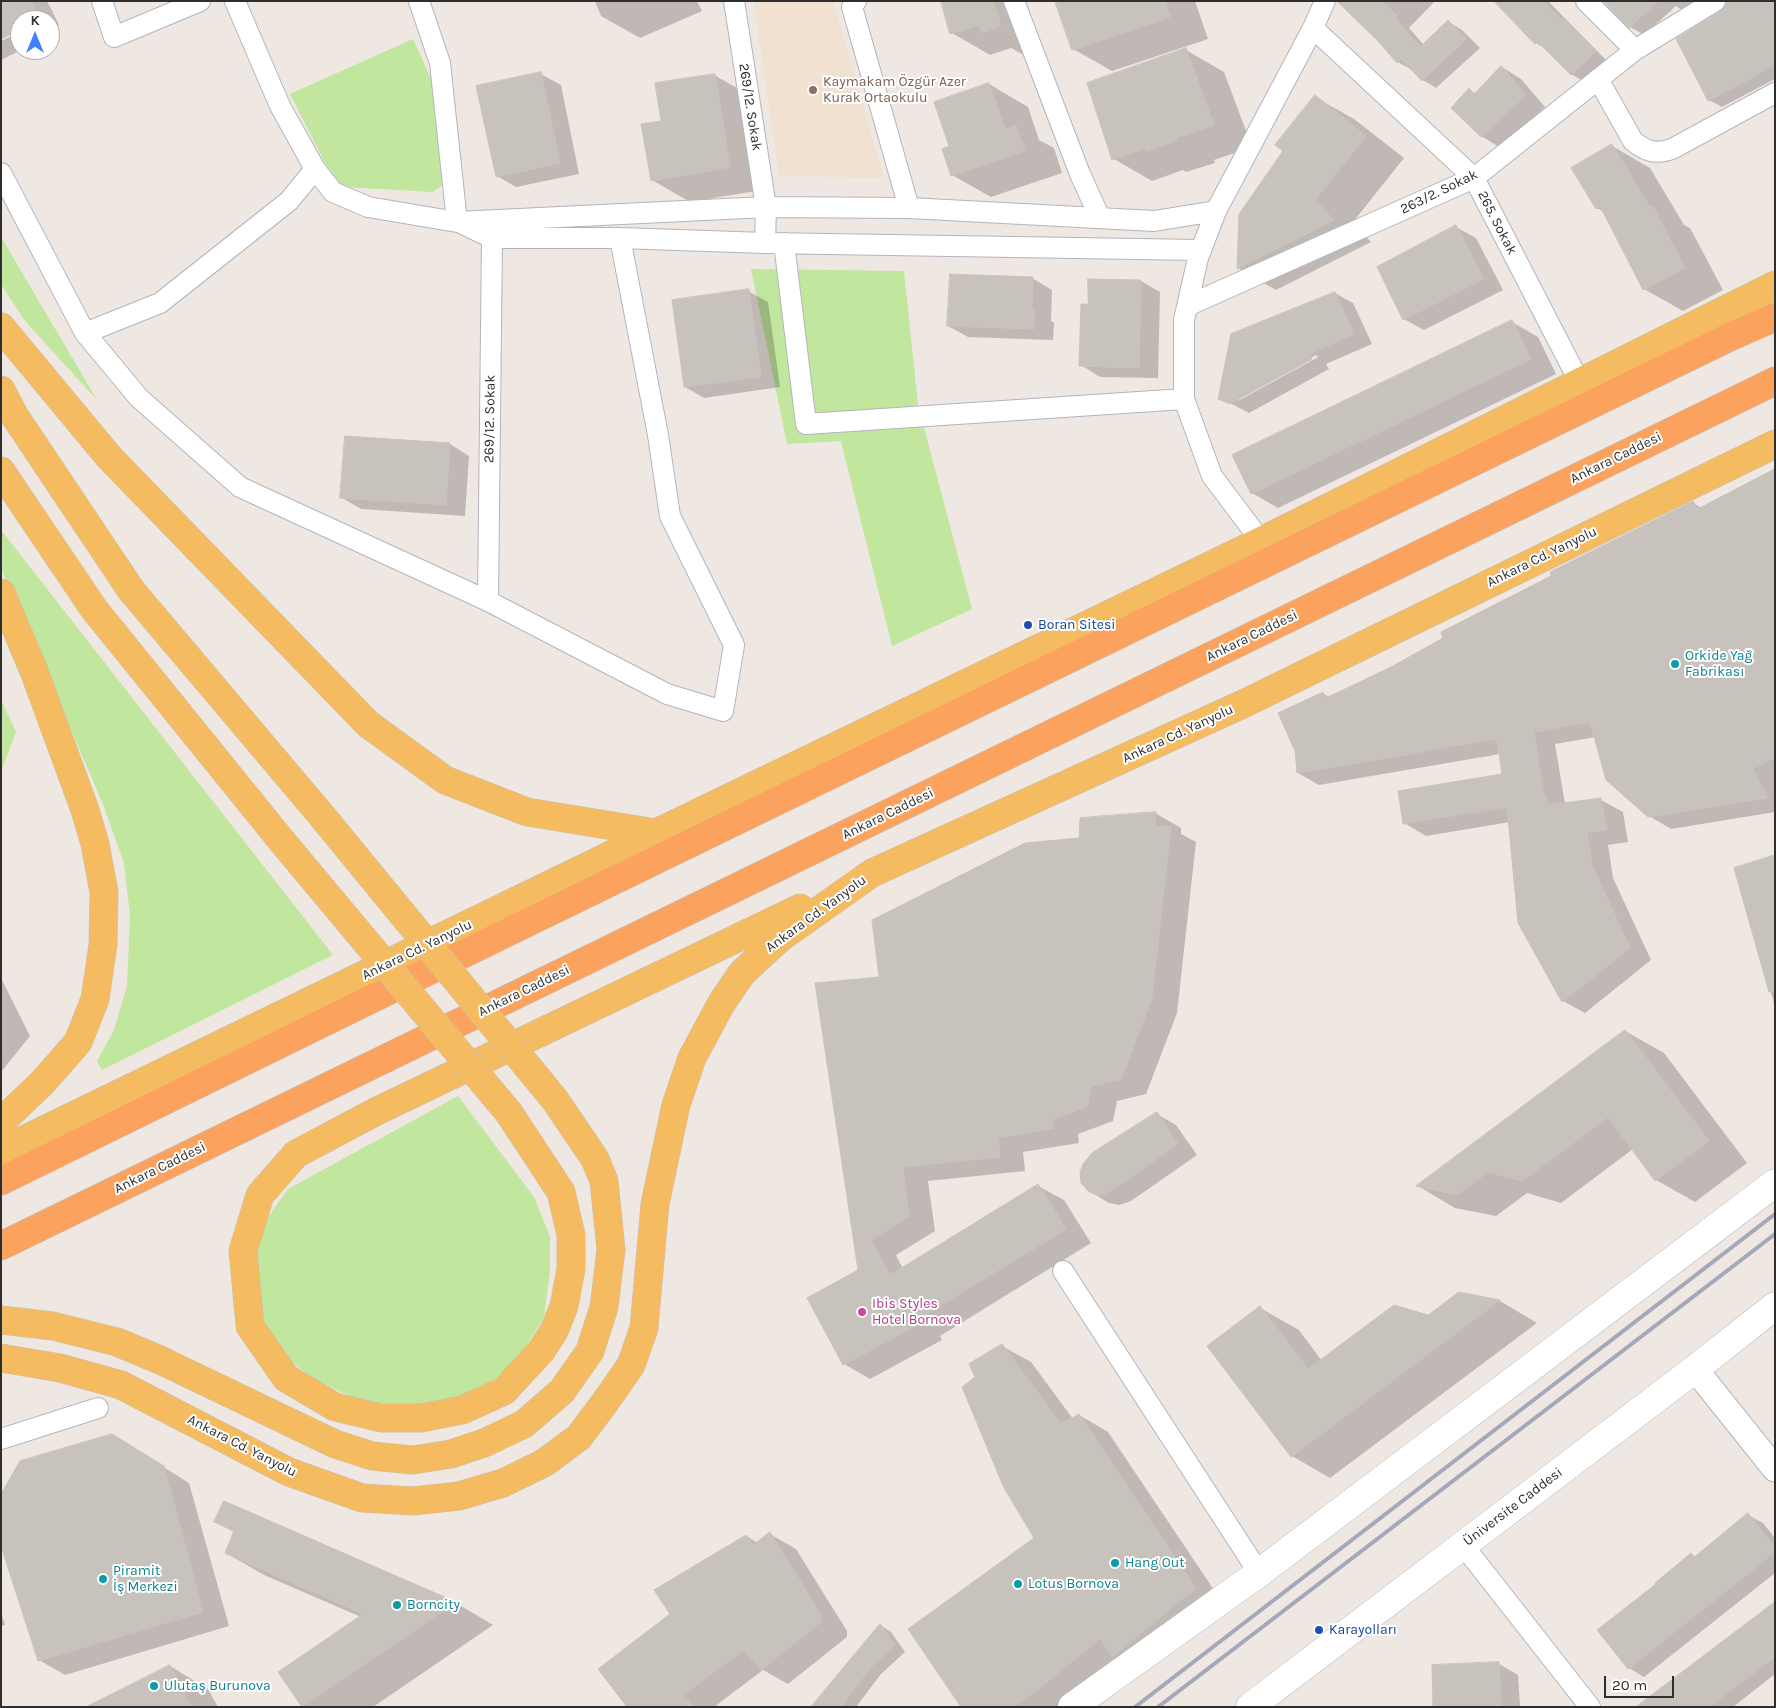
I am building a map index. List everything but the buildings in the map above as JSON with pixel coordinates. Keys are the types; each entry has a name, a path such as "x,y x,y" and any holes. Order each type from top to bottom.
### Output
{"highway":[{"path":"1,1181 1676,363 1775,317"},
{"name":"Ankara Caddesi","path":"1,1246 1775,381"}],"main road":[{"name":"Ankara Cd. Yanyolu","path":"1,1151 656,832 1261,541 1775,285"},
{"path":"1,327 109,457 368,724 445,780 527,812 656,832"},
{"path":"1,390 14,415 130,590 322,816 555,1100 595,1159 604,1181 611,1250 604,1307 590,1351 562,1391 524,1424 484,1444 451,1454 413,1460 372,1456 335,1444 160,1360 117,1342 53,1326 1,1320"},
{"name":"Ankara Cd. Yanyolu","path":"1,1358 60,1368 121,1385 288,1472 362,1498 413,1502 459,1496 502,1483 544,1462 579,1437 630,1365 644,1328 655,1204 676,1105 692,1058 721,1004 742,973 780,938 872,873 1243,704 1775,444"},
{"path":"1,471 94,609 282,840 509,1113 561,1192 570,1235 571,1269 564,1306 554,1330 541,1351 504,1391 462,1410 421,1418 381,1418 335,1407 286,1378 250,1326 243,1252 260,1195 296,1154 377,1111 872,873"},
{"path":"1,592 34,670 85,810 95,844 104,892 103,945 95,999 78,1042 43,1082 1,1122"},
{"path":"1072,1707 1259,1573 1775,1183"},
{"name":"Üniversite Caddesi","path":"1250,1707 1775,1306"}],"street":[{"path":"102,1 114,37 200,1"},
{"path":"234,1 280,106 314,169 333,192 368,207 457,222 766,207 910,208 1154,221 1216,212"},
{"path":"419,1 440,63 457,222"},
{"name":"269/12. Sokak","path":"734,1 766,207 806,424 1184,399"},
{"path":"856,1 852,7 910,208"},
{"path":"1014,1 1080,174 1100,218"},
{"path":"1261,541 1212,476 1184,399 1184,320 1200,250 1216,212 1313,28 1325,1"},
{"path":"1586,1 1635,50"},
{"name":"263/2. Sokak","path":"1187,306 1474,178 1635,50 1715,1"},
{"name":"265. Sokak","path":"1313,28 1474,178 1580,383"},
{"path":"1598,79 1633,141 1640,147 1656,153 1672,149 1775,92"},
{"path":"85,332 160,303 289,200 314,169"},
{"path":"1,172 85,332 139,398 240,487 488,601 667,694 723,711 734,645 670,516 658,435 620,238"},
{"path":"457,222 492,238 620,238 774,243 1200,250"},
{"name":"269/12. Sokak","path":"488,601 492,238"},
{"path":"1063,1271 1259,1573"},
{"path":"1700,1365 1775,1447"},
{"path":"1700,1365 1775,1469"},
{"path":"1,1439 98,1408"},
{"path":"1463,1546 1590,1707"}],"shaded area":[{"name":"Kaymakam Özgür Azer Kurak Ortaokulu","path":"754,1 835,1 834,4 884,178 779,176"}],"green space":[{"path":"413,39 431,79 445,183 433,192 343,187 325,163 290,94"},
{"path":"1,237 97,400 25,321 1,284"},
{"path":"751,269 904,271 918,405 972,609 892,646 841,441 787,444"},
{"path":"1,530 333,955 102,1070 97,1061 114,1030 127,986 130,915 124,863 103,804 1,568"},
{"path":"1,700 16,732 1,772"},
{"path":"458,1096 534,1197 550,1237 550,1271 544,1318 508,1374 471,1396 412,1406 370,1406 316,1380 280,1354 262,1319 255,1248 266,1220 288,1189"}],"railway":[{"path":"1135,1707 1775,1214"},
{"path":"1158,1707 1775,1234"}],"place":[{"name":"Kaymakam Özgür Azer Kurak Ortaokulu","path":"813,90"},
{"name":"Boran Sitesi","path":"1028,625"},
{"name":"Orkide Yağ Fabrikası","path":"1675,664"},
{"name":"Ibis Styles Hotel Bornova","path":"862,1312"},
{"name":"Hang Out","path":"1115,1563"},
{"name":"Piramit İş Merkezi","path":"103,1579"},
{"name":"Lotus Bornova","path":"1018,1584"},
{"name":"Borncity","path":"397,1605"},
{"name":"Karayolları","path":"1319,1630"},
{"name":"Ulutaş Burunova","path":"154,1686"}]}
